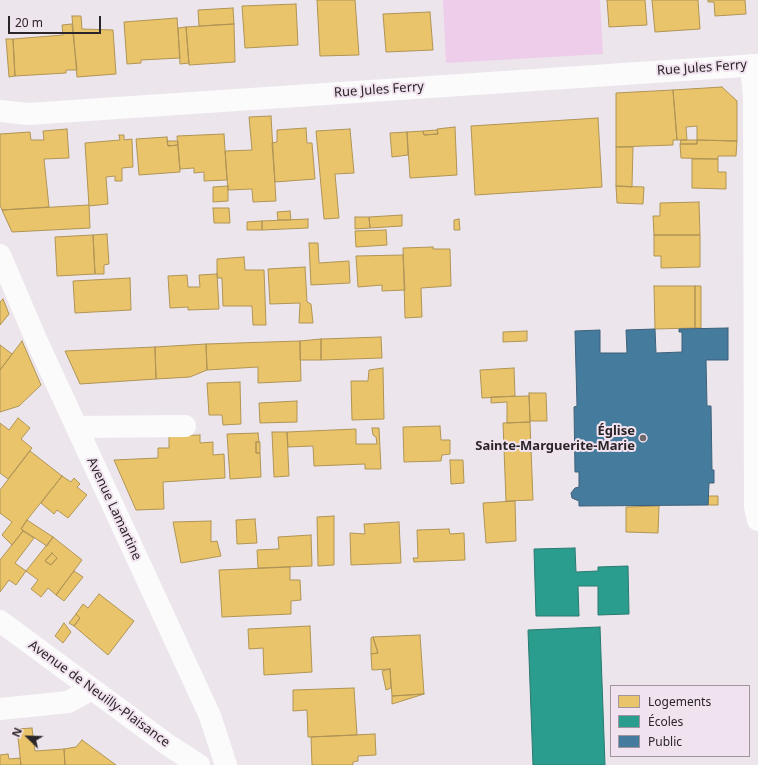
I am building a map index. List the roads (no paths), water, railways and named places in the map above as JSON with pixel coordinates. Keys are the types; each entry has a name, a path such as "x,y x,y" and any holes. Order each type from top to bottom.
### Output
{"street":[{"name":"Rue Jules Ferry","path":"0,111 28,114 755,65"},
{"path":"755,65 755,507 758,520"},
{"name":"Avenue Lamartine","path":"0,255 210,716 226,765"},
{"path":"77,426 185,426"},
{"name":"Avenue de Neuilly-Plaisance","path":"0,621 199,765"},
{"path":"0,709 68,702 92,689"}],"place":[{"name":"Église Sainte-Marguerite-Marie","path":"643,438"}]}
